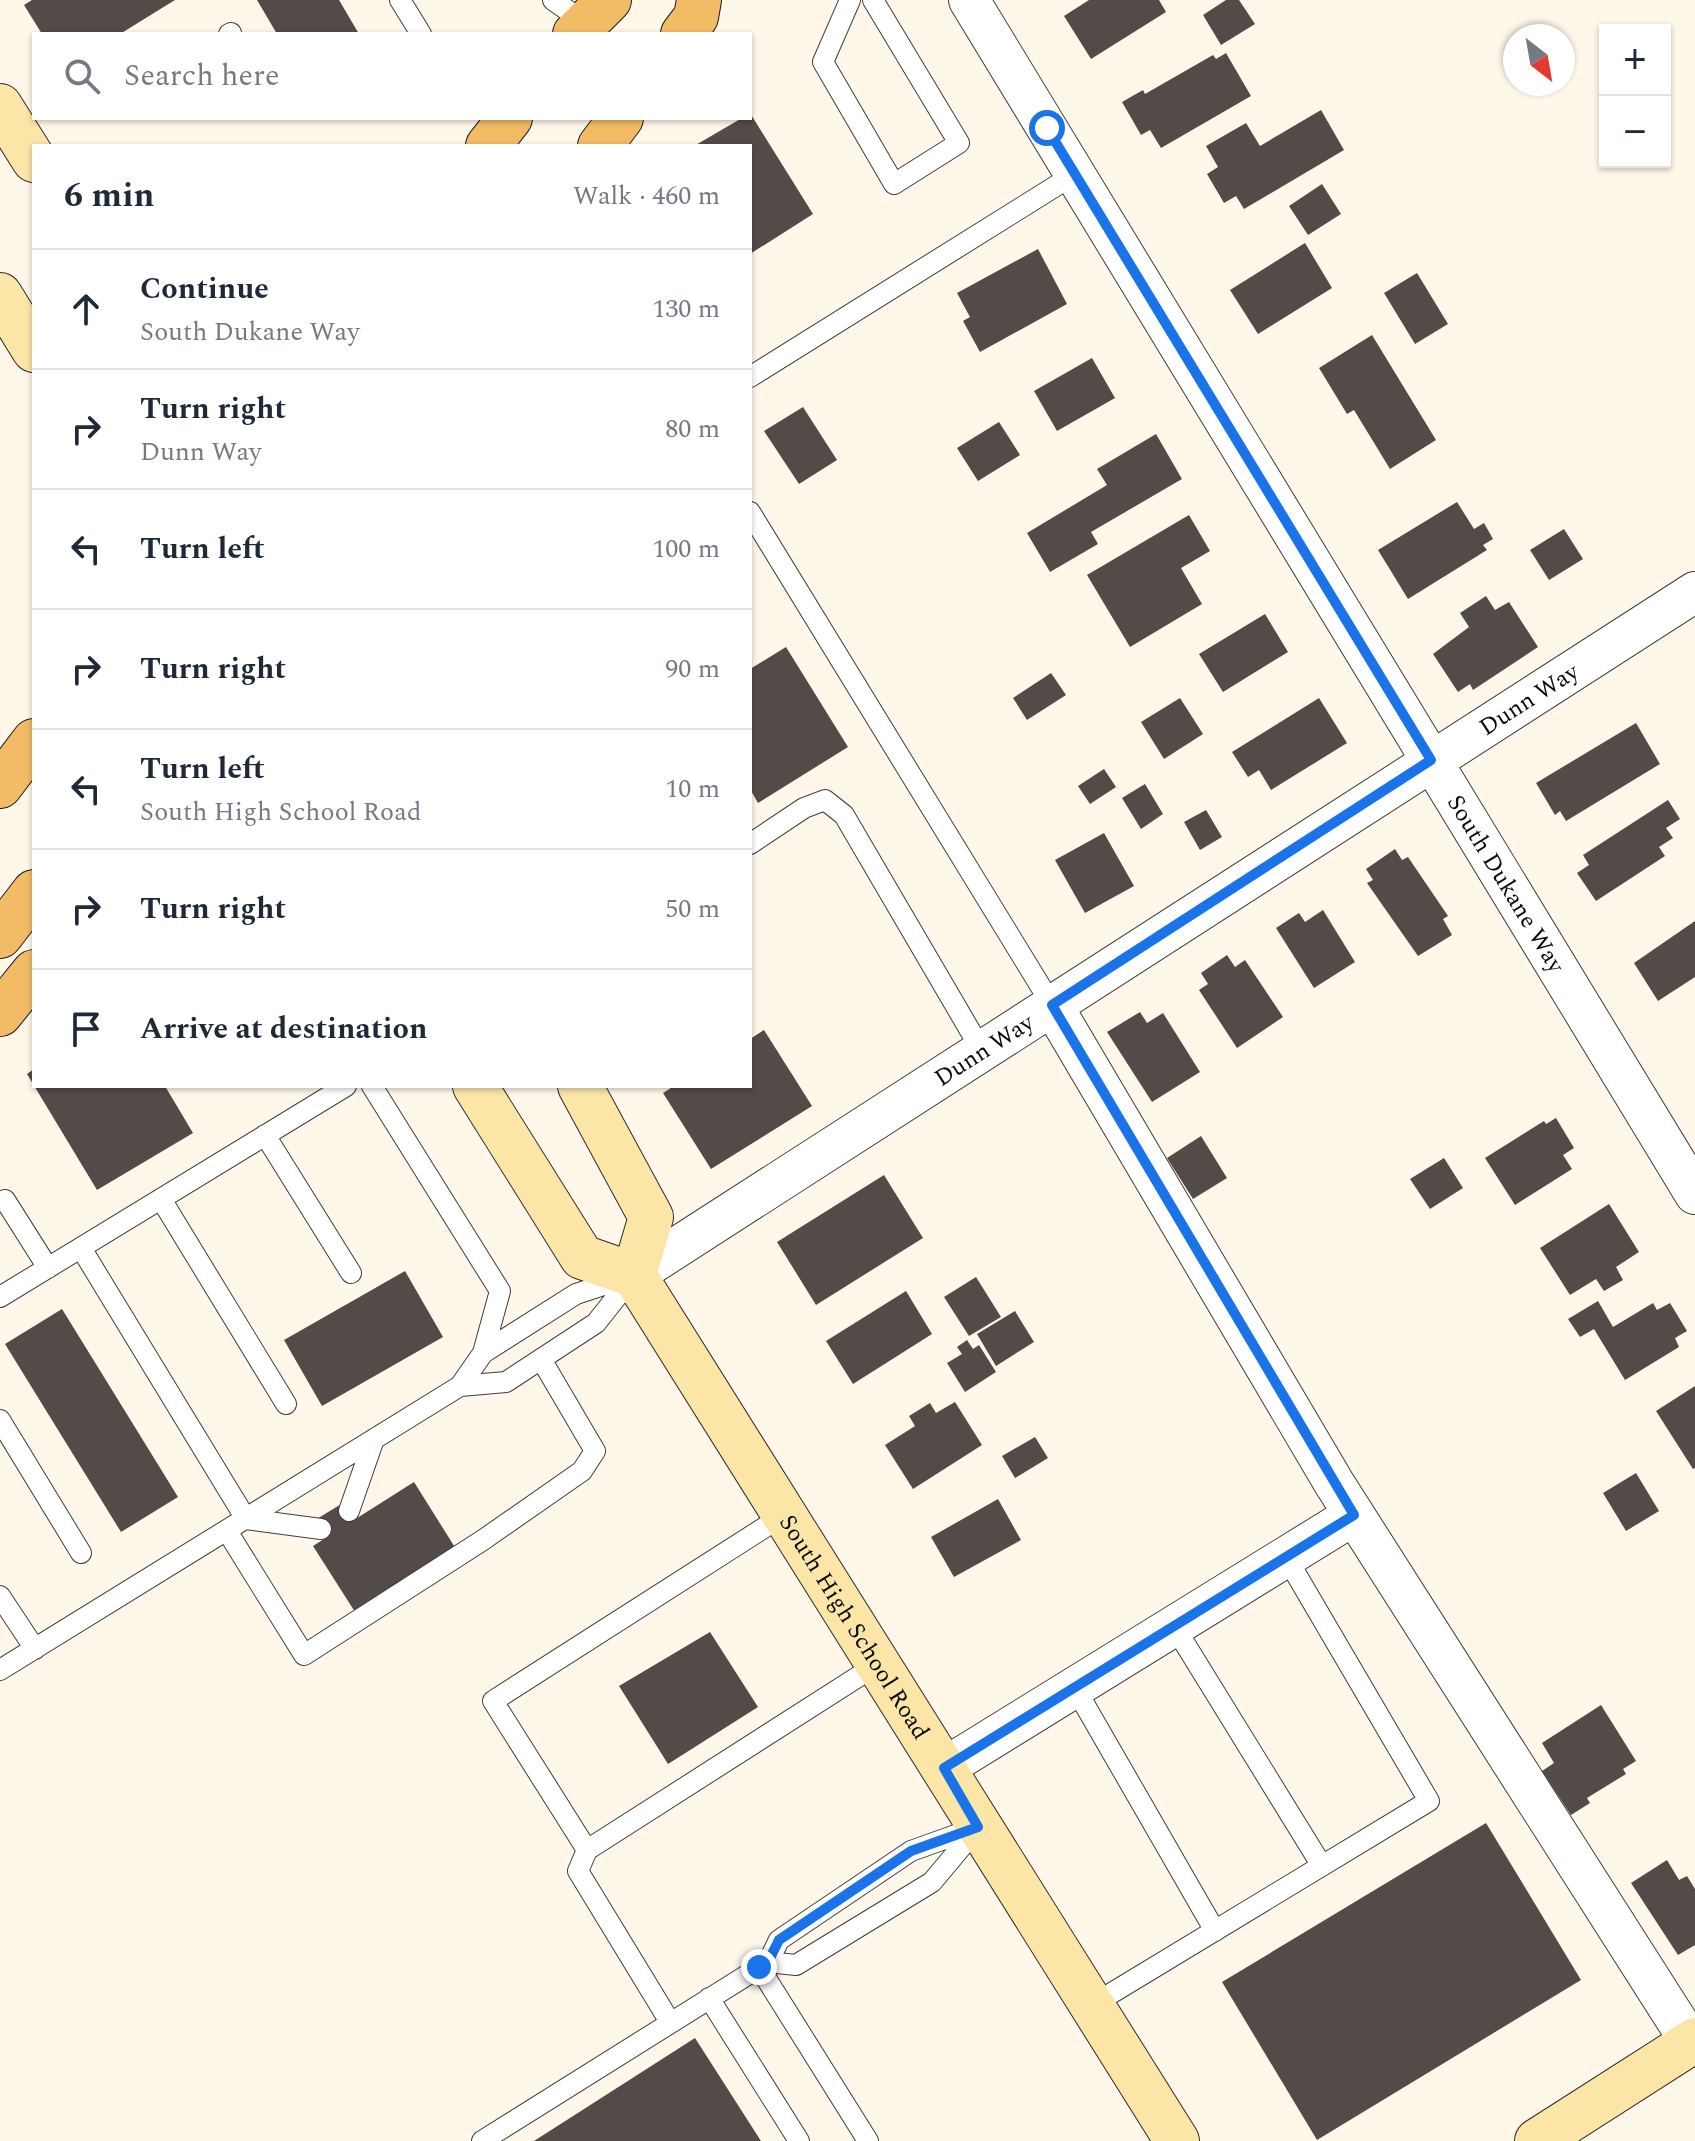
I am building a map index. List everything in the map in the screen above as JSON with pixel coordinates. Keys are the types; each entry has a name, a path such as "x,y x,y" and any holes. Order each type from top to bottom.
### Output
{"main road":[{"path":"685,32 696,17 699,0"},
{"path":"490,144 508,120"},
{"path":"0,786 32,744"},
{"path":"0,936 32,895"},
{"path":"0,1014 32,974"}],"street":[{"name":"South Dukane Way","path":"969,0 1695,1194"},
{"path":"0,295 32,347"},
{"name":"Dunn Way","path":"634,1275 1695,592"},
{"path":"1052,1005 1354,1515 1693,2041 1537,2141"},
{"path":"476,1088 582,1257 634,1275 651,1217 581,1088"},
{"name":"South High School Road","path":"634,1275 1177,2141"},
{"path":"944,1768 1354,1515"}],"lane":[{"path":"400,0 420,32"},
{"path":"850,0 823,62 894,184 959,143 873,0"},
{"path":"752,376 1075,174"},
{"path":"752,515 1052,1005"},
{"path":"752,843 804,808 825,800 844,815 982,1051"},
{"path":"0,1297 343,1088"},
{"path":"0,1670 460,1386 483,1353 500,1291 373,1088"},
{"path":"265,1135 351,1273"},
{"path":"161,1199 286,1404"},
{"path":"5,1200 48,1268"},
{"path":"81,1248 246,1519"},
{"path":"483,1353 576,1294 634,1275"},
{"path":"460,1386 506,1382 596,1323 634,1275"},
{"path":"227,1531 304,1655 483,1540 582,1471 595,1451 541,1359"},
{"path":"0,1420 81,1553"},
{"path":"349,1511 374,1439"},
{"path":"587,1850 493,1701 784,1515"},
{"path":"246,1519 321,1529"},
{"path":"1092,2005 1429,1801 1286,1557"},
{"path":"0,1596 35,1649"},
{"path":"1174,1626 1322,1866"},
{"path":"670,2022 578,1871 587,1850 878,1664"},
{"path":"1075,1688 1215,1931"},
{"path":"482,2141 763,1965 779,1940 911,1851 978,1827"},
{"path":"763,1965 796,1965 932,1882 978,1827"},
{"path":"763,1965 868,2141"},
{"path":"709,1998 799,2141"}],"building":[{"path":"32,0 175,0 123,32 41,32 24,5"},
{"path":"257,0 339,0 358,32 276,32"},
{"path":"1089,0 1159,0 1166,12 1091,59 1064,16"},
{"path":"1226,0 1239,0 1255,24 1221,45 1203,15"},
{"path":"1226,53 1251,96 1161,148 1150,130 1141,135 1122,102 1143,90 1145,94 1213,55 1216,59"},
{"path":"1321,110 1344,150 1244,209 1236,196 1224,203 1207,174 1218,167 1206,146 1246,123 1260,146"},
{"path":"752,116 813,214 752,253 752,144 697,144 739,120 752,120"},
{"path":"1322,184 1341,214 1308,235 1289,206"},
{"path":"1305,243 1332,288 1258,334 1230,290"},
{"path":"1038,249 1067,304 980,352 963,321 970,317 957,293"},
{"path":"1417,273 1448,324 1415,344 1384,293"},
{"path":"1372,335 1436,440 1390,469 1354,410 1347,414 1319,368"},
{"path":"1092,358 1115,398 1057,431 1034,391"},
{"path":"803,407 837,460 799,484 764,431"},
{"path":"999,422 1020,455 978,481 957,448"},
{"path":"1156,434 1182,479 1091,532 1098,544 1050,572 1027,533 1107,485 1097,469"},
{"path":"1457,502 1474,529 1484,523 1493,539 1483,545 1487,550 1408,599 1378,550"},
{"path":"1189,515 1210,551 1181,568 1202,604 1130,647 1087,575"},
{"path":"1564,529 1583,559 1549,580 1530,550"},
{"path":"1486,596 1495,610 1509,602 1538,647 1473,690 1470,684 1458,692 1433,654 1469,627 1460,613"},
{"path":"1265,614 1288,652 1223,692 1199,654"},
{"path":"786,647 848,747 758,803 752,792 752,668"},
{"path":"1051,673 1066,695 1027,720 1013,698"},
{"path":"1180,698 1203,734 1164,759 1141,722"},
{"path":"1319,698 1347,743 1271,790 1259,770 1248,777 1232,752"},
{"path":"1636,723 1660,764 1566,821 1560,811 1555,815 1536,783"},
{"path":"1104,769 1116,787 1090,804 1078,786"},
{"path":"1145,784 1163,814 1141,829 1122,798"},
{"path":"1668,800 1680,819 1666,828 1673,838 1659,847 1665,856 1596,901 1577,873 1589,865 1583,855"},
{"path":"1206,810 1222,837 1200,850 1184,822"},
{"path":"1104,833 1134,886 1085,913 1055,860"},
{"path":"1395,849 1402,860 1408,857 1448,916 1443,919 1452,935 1418,956 1367,883 1373,880 1366,869"},
{"path":"1323,910 1355,962 1314,988 1276,928 1299,913 1305,922"},
{"path":"1695,921 1695,977 1658,1001 1634,963"},
{"path":"1227,955 1235,967 1245,960 1283,1017 1237,1048 1199,990 1208,984 1201,973"},
{"path":"1140,1012 1147,1023 1163,1013 1200,1072 1152,1102 1107,1032"},
{"path":"764,1030 812,1106 711,1169 663,1093 671,1088 752,1088 752,1038"},
{"path":"35,1088 166,1088 193,1133 97,1190"},
{"path":"1556,1118 1574,1148 1563,1155 1572,1169 1515,1205 1485,1158 1544,1121 1546,1124"},
{"path":"1201,1136 1227,1178 1193,1199 1167,1158"},
{"path":"1444,1158 1463,1188 1430,1209 1410,1179"},
{"path":"884,1175 923,1238 816,1305 777,1242"},
{"path":"1609,1204 1639,1252 1616,1267 1623,1280 1604,1291 1596,1279 1570,1295 1540,1248"},
{"path":"405,1271 443,1337 322,1406 284,1340"},
{"path":"976,1277 1001,1317 969,1336 944,1297"},
{"path":"906,1291 932,1334 853,1384 826,1341"},
{"path":"1598,1301 1613,1327 1653,1303 1657,1310 1670,1303 1687,1331 1675,1338 1679,1347 1625,1380 1594,1329 1580,1337 1568,1319"},
{"path":"62,1309 178,1497 121,1532 5,1344"},
{"path":"1015,1311 1034,1342 996,1366 977,1334"},
{"path":"967,1340 973,1349 979,1345 996,1372 965,1392 947,1363 962,1354 957,1347"},
{"path":"1695,1386 1695,1468 1693,1469 1656,1411"},
{"path":"955,1402 982,1445 913,1489 885,1445 915,1426 909,1416 930,1403 936,1413"},
{"path":"1035,1437 1048,1458 1015,1478 1002,1456"},
{"path":"1636,1473 1659,1511 1626,1531 1603,1493"},
{"path":"414,1482 456,1549 355,1612 313,1546 327,1537 315,1520 343,1503 354,1520"},
{"path":"998,1499 1021,1540 954,1577 931,1537"},
{"path":"710,1632 758,1707 668,1764 619,1686"},
{"path":"1601,1705 1636,1761 1623,1769 1626,1774 1587,1798 1590,1803 1571,1815 1542,1771 1554,1763 1542,1743"},
{"path":"1486,1823 1581,1980 1317,2140 1222,1982"},
{"path":"1667,1860 1679,1880 1687,1876 1695,1889 1695,1945 1678,1955 1631,1883"},
{"path":"695,2038 761,2141 534,2141"}],"route":[{"path":"759,1967 768,1962 779,1940 911,1851 978,1827 944,1768 1354,1515 1052,1005 1431,760 1047,128"}]}
